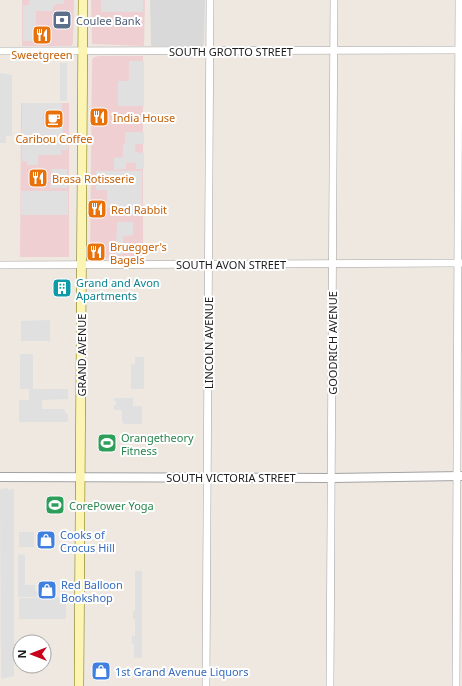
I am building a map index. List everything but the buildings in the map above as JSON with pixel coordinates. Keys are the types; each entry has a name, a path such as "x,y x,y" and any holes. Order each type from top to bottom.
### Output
{"main road":[{"name":"GRAND AVENUE","path":"79,686 83,0"}],"street":[{"name":"LINCOLN AVENUE","path":"206,686 210,0"},
{"name":"GOODRICH AVENUE","path":"330,686 334,0"},
{"path":"456,686 460,264 460,50 458,0"},
{"name":"SOUTH GROTTO STREET","path":"0,51 460,50"},
{"name":"SOUTH AVON STREET","path":"0,265 333,263 460,264"},
{"name":"SOUTH VICTORIA STREET","path":"0,477 332,478 459,476"}],"shaded area":[{"path":"22,0 74,0 73,43 71,46 22,46"},
{"path":"29,0 64,0 64,4 56,4 53,6 53,11 36,11 36,41 23,41 23,5 29,5"},
{"path":"91,0 145,0 144,46 92,44"},
{"path":"101,0 143,0 143,12 101,12"},
{"path":"150,0 205,0 203,46 151,46"},
{"path":"143,56 143,258 94,259 90,255 92,60 94,57"},
{"path":"129,61 144,61 144,106 118,106 118,81 129,81"},
{"path":"60,63 67,63 67,101 60,101"},
{"path":"0,73 12,75 12,136 6,136 6,143 0,143"},
{"path":"21,103 69,103 69,257 20,257"},
{"path":"22,103 62,103 62,109 57,114 43,113 43,125 63,126 63,135 22,135"},
{"path":"125,132 144,132 144,144 135,144 135,152 144,153 144,169 136,169 136,162 126,163 126,169 114,170 114,158 123,157"},
{"path":"22,137 68,137 68,150 61,150 61,155 38,155 38,165 27,165 27,161 22,161"},
{"path":"52,169 67,169 67,188 50,188"},
{"path":"96,171 142,171 142,215 123,215 123,208 107,208 107,190 96,190"},
{"path":"21,191 68,191 68,215 21,215"},
{"path":"117,222 133,222 133,235 123,236 123,254 116,255"},
{"path":"50,320 50,341 21,341 21,321"},
{"path":"20,354 33,354 33,389 68,389 68,399 42,400 42,409 64,409 66,414 68,414 68,422 19,422 19,400 29,400 29,389 20,389"},
{"path":"135,357 144,357 144,389 131,389 131,364 135,364"},
{"path":"114,398 133,398 133,406 142,406 142,424 124,424 122,421 122,410 114,410 116,401 114,401"},
{"path":"0,489 14,489 14,634 12,634 12,674 14,674 14,676 1,679"},
{"path":"19,532 34,532 34,547 19,547"},
{"path":"18,554 25,555 25,585 35,585 35,591 40,592 40,597 18,597"},
{"path":"135,571 142,571 142,658 134,658 134,644 132,644 132,636 135,636 135,619 133,619 133,611 135,610"},
{"path":"19,598 66,598 66,619 19,619"}],"place":[{"name":"Coulee Bank","path":"62,20"},
{"name":"Sweetgreen","path":"42,35"},
{"name":"India House","path":"99,117"},
{"name":"Caribou Coffee","path":"54,119"},
{"name":"Brasa Rotisserie","path":"38,178"},
{"name":"Red Rabbit","path":"97,209"},
{"name":"Bruegger's Bagels","path":"96,252"},
{"name":"Grand and Avon Apartments","path":"62,288"},
{"name":"Orangetheory Fitness","path":"107,443"},
{"name":"CorePower Yoga","path":"55,505"},
{"name":"Cooks of Crocus Hill","path":"46,540"},
{"name":"Red Balloon Bookshop","path":"47,590"},
{"name":"1st Grand Avenue Liquors","path":"101,671"}]}
